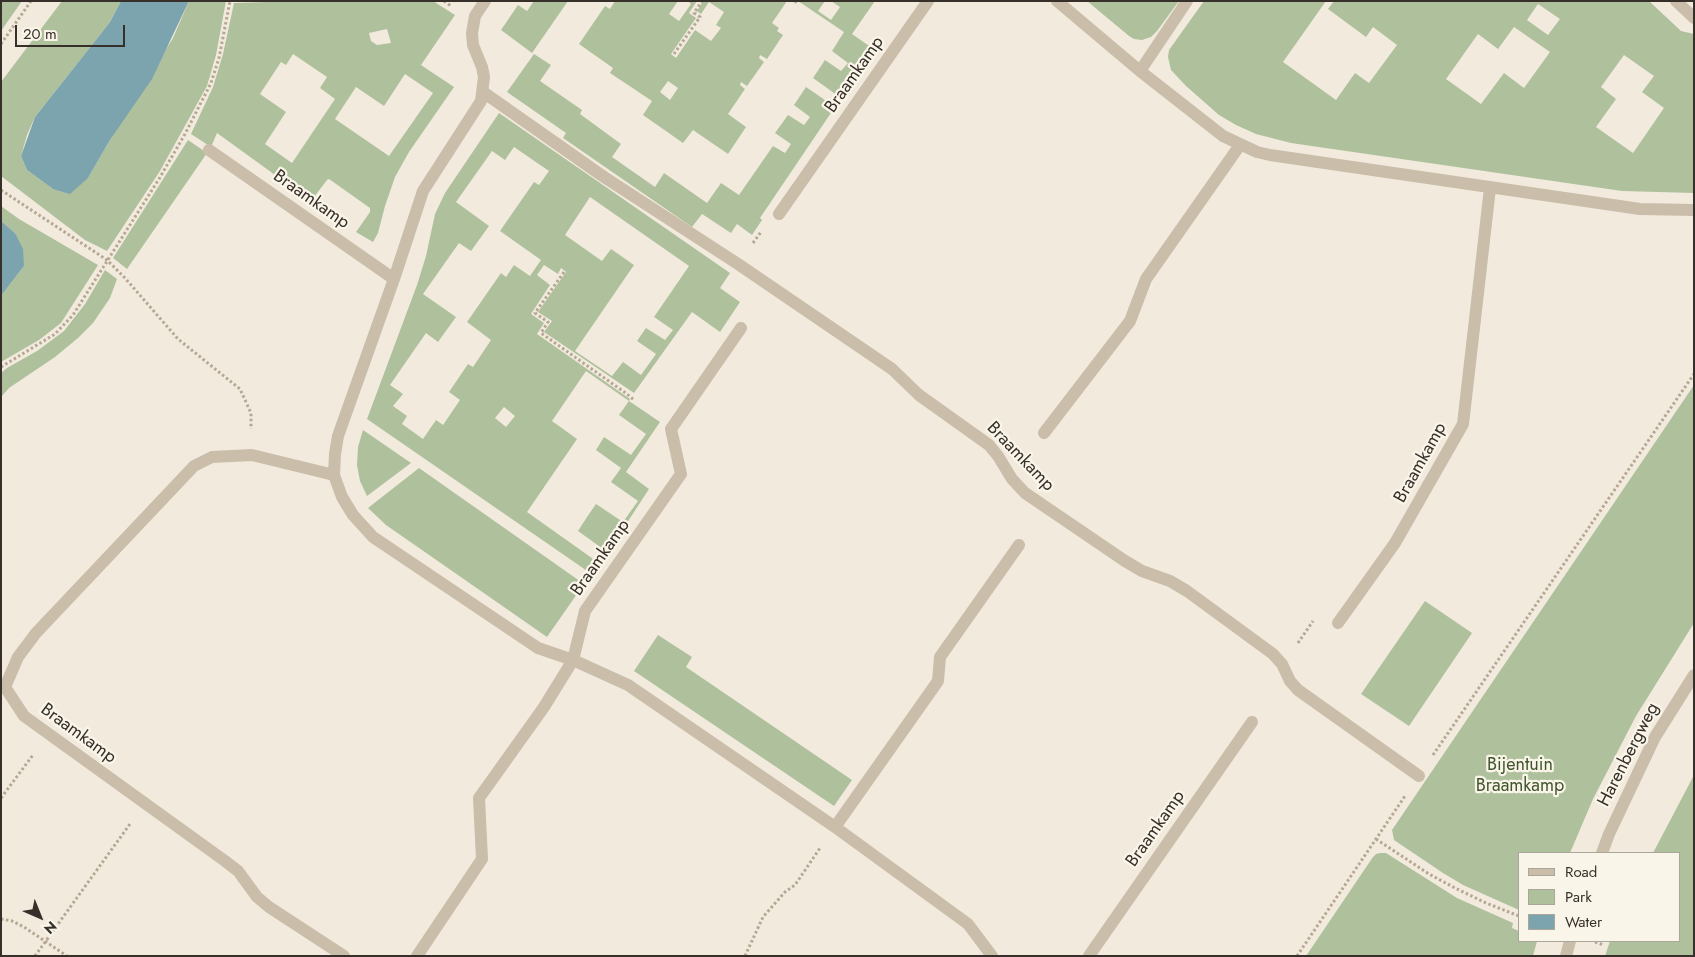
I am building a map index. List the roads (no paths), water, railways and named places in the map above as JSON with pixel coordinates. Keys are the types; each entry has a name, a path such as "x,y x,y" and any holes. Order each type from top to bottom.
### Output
{"street":[{"path":"484,1 475,16 472,32 473,45 484,77 481,101 423,191 338,436 334,454 334,476 342,497 349,510 373,537 538,648 573,660 628,685 835,828 968,924 992,956"},
{"name":"Braamkamp","path":"779,214 928,1"},
{"path":"1057,1 1140,71 1223,136 1240,145 1270,155 1640,209 1694,210"},
{"path":"1140,71 1187,1"},
{"path":"1676,1 1694,18"},
{"name":"Braamkamp","path":"483,92 604,177 738,264 892,369 919,395 988,445 998,456 1008,474 1025,492 1044,507 1142,571 1170,581 1187,591 1273,654 1282,664 1290,681 1298,690 1419,776"},
{"name":"Braamkamp","path":"1044,433 1130,321 1146,279 1240,145"},
{"name":"Braamkamp","path":"209,150 394,279"},
{"name":"Braamkamp","path":"1338,623 1395,543 1463,424 1490,188"},
{"name":"Braamkamp","path":"417,956 482,859 480,798 544,707 573,660 585,611 681,474 671,429 741,328"},
{"name":"Braamkamp","path":"334,476 252,455 212,457 194,466 36,633 18,657 5,687 24,716 226,861 238,871 257,897 269,907 344,956"},
{"path":"835,828 938,681 940,657 1019,544"},
{"name":"Harenbergweg","path":"1602,852 1655,736 1694,675"},
{"name":"Braamkamp","path":"1089,956 1252,722"},
{"path":"1566,956 1570,942"}],"water":[{"path":"121,1 189,1 152,79 110,140 88,178 70,194 53,189 27,170 21,156 35,117 110,22"},
{"path":"1,221 15,233 23,249 24,266 1,296"}],"park label":[{"name":"Bijentuin Braamkamp","path":"1520,776"}]}
